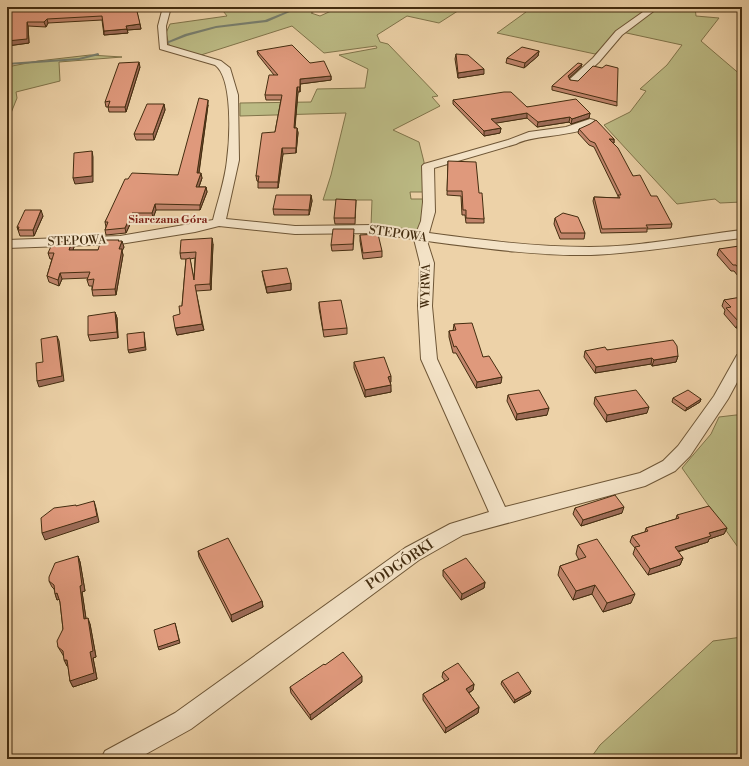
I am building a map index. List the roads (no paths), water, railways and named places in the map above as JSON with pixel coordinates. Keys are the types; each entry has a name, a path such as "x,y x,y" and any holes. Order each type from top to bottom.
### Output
{"street":[{"path":"168,7 162,26 163,47 218,63 225,68 234,95 234,160 219,222"},
{"path":"573,81 596,60 620,33 656,7"},
{"path":"420,237 424,231 431,198 428,166 512,142 519,137 560,132 579,127 590,122"},
{"name":"STEPOWA","path":"7,244 82,240 120,240 195,228 219,222 295,230 374,229 396,231 420,237 549,250 589,251 614,250 742,234"},
{"name":"WYRWA","path":"420,237 425,249 428,264 426,306 429,359 500,516"},
{"name":"PODGÓRKI","path":"113,759 183,721 412,554 457,530 500,516 645,479 669,466 684,451 720,399 742,358"}],"waterway":[{"path":"165,43 186,35 216,27 266,21 300,7"},
{"path":"7,64 79,59 98,54"}],"district":[{"name":"Siarczana Góra","path":"168,220"}]}
